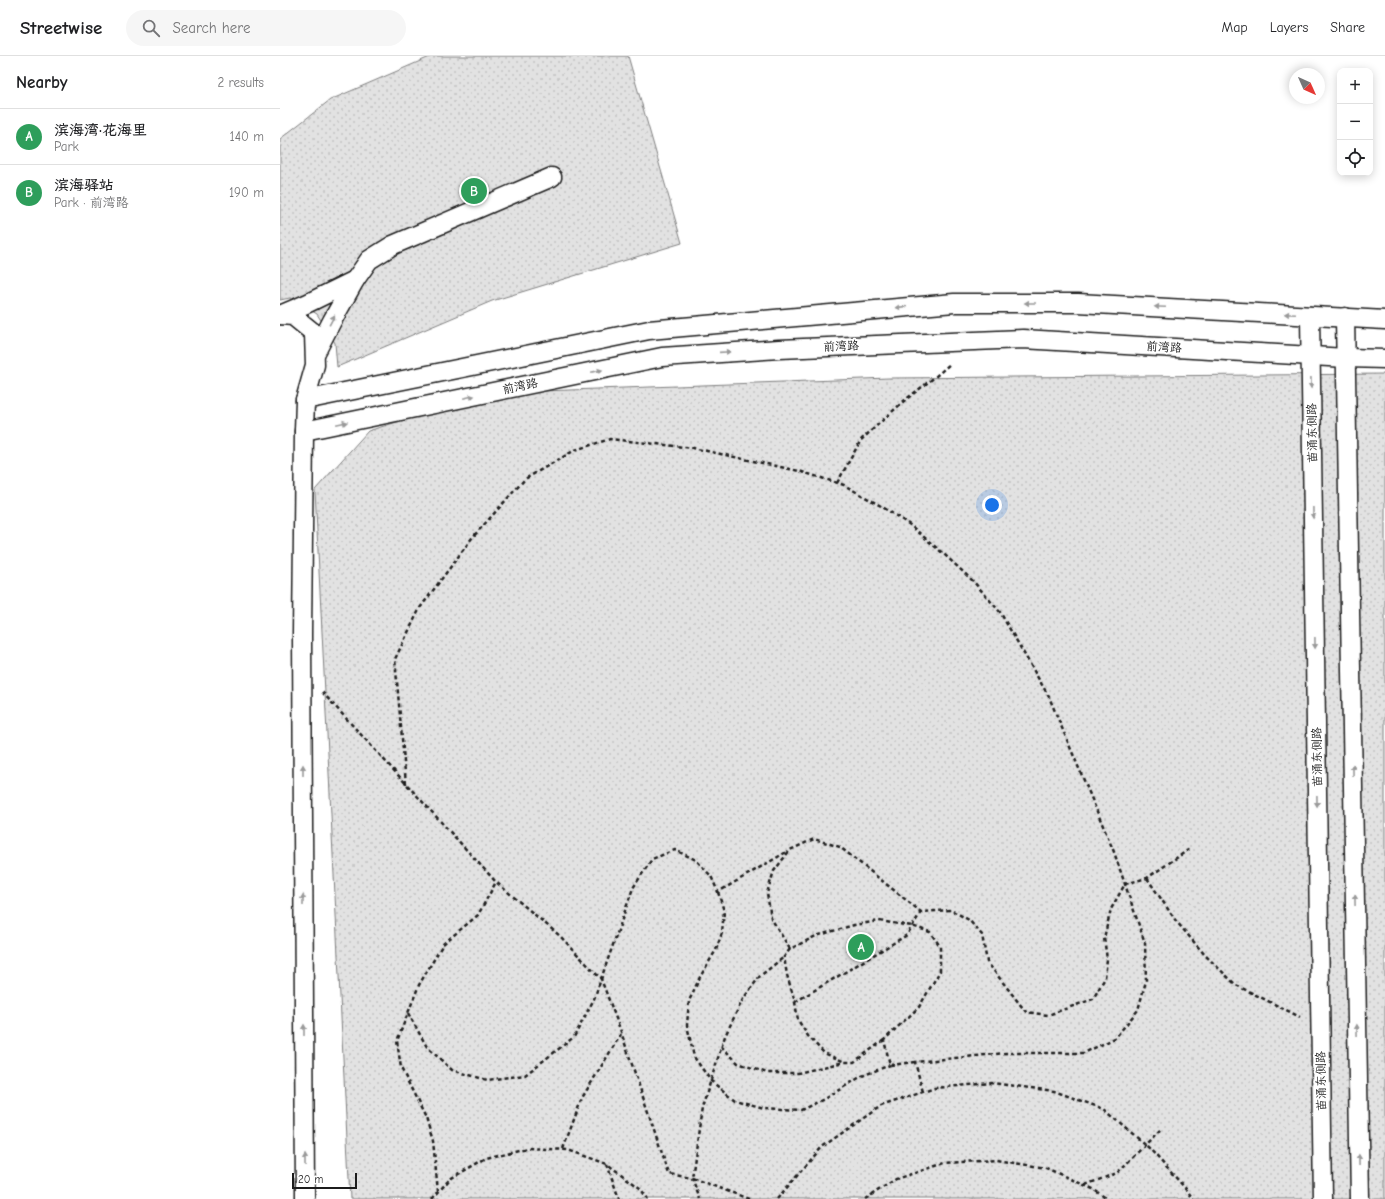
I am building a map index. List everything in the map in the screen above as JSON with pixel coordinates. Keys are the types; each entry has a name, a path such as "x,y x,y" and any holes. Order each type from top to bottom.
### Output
{"street":[{"path":"315,355 355,280 369,260 393,245 552,177"},
{"path":"280,315 355,280"},
{"path":"305,400 649,330 954,303 1078,303 1385,320"},
{"path":"280,315 293,316 314,333 315,355 315,365 305,400 304,431 302,671 305,1199"},
{"name":"苗涌东侧路","path":"1310,316 1323,1199"},
{"path":"1345,317 1360,1199"},
{"name":"前湾路","path":"304,431 670,356 779,349 1023,339 1385,359"}],"path":[{"path":"836,483 861,440 905,400 952,362"},
{"path":"406,784 395,659 420,608 472,538 525,479 575,450 610,439 693,448 799,471 844,485 881,506 910,525 973,581 1000,612 1049,697 1114,852 1145,943 1146,981 1138,1010 1115,1038 1084,1053 1006,1053 890,1065 862,1076 824,1099 801,1110 764,1108 734,1100 711,1081 694,1057 686,1025 689,1001 700,977 716,950 722,933 724,911 711,876 696,860 675,850 652,859 633,888 621,926 594,999 574,1037 525,1075 487,1080 452,1070 427,1047 408,1012"},
{"path":"302,671 496,882 560,936 601,979 669,1174 692,1178 749,1199"},
{"path":"718,892 790,850 814,839 840,847 921,912 951,910 969,920 982,935 987,962 1026,1012 1048,1015 1093,999 1105,978 1107,959 1104,938 1112,909 1125,884 1147,878 1191,848"},
{"path":"790,850 774,871 767,893 771,918 790,949"},
{"path":"1147,878 1176,921 1205,955 1236,986 1320,1027"},
{"path":"438,1192 433,1141 426,1118 401,1068 397,1041 419,985 443,944 478,915 496,882"},
{"path":"795,1002 907,935 921,912"},
{"path":"700,1199 692,1178 702,1108 721,1046 725,1036 742,999 760,976 784,957 790,949 816,936 854,925 879,921 912,926 930,932 940,946 940,971 919,1007 884,1040 854,1062 845,1062 798,1073 767,1073 738,1063 721,1046"},
{"path":"784,957 798,1020 808,1036 824,1053 845,1062"},
{"path":"563,1149 582,1098 621,1033"},
{"path":"884,1040 890,1065"},
{"path":"915,1062 923,1092"},
{"path":"777,1199 822,1147 880,1106 935,1088 992,1083 1054,1091 1104,1109 1145,1145 1187,1190 1193,1199"},
{"path":"1085,1185 1117,1173 1162,1128"},
{"path":"432,1199 450,1179 486,1158 527,1148 563,1149 607,1164 640,1188 648,1199"},
{"path":"865,1199 896,1179 944,1163 996,1160 1046,1168 1093,1189 1107,1199"},
{"path":"607,1164 619,1199"}],"shaded area":[{"path":"432,56 628,56 682,243 492,301 337,367 335,343 317,314 290,298 280,300 280,139 330,100"},
{"path":"1385,374 1385,1199 350,1199 315,490 368,431 490,393 889,378"}],"place":[{"name":"滨海驿站","path":"474,191"},
{"name":"滨海湾·花海里","path":"861,947"}]}
